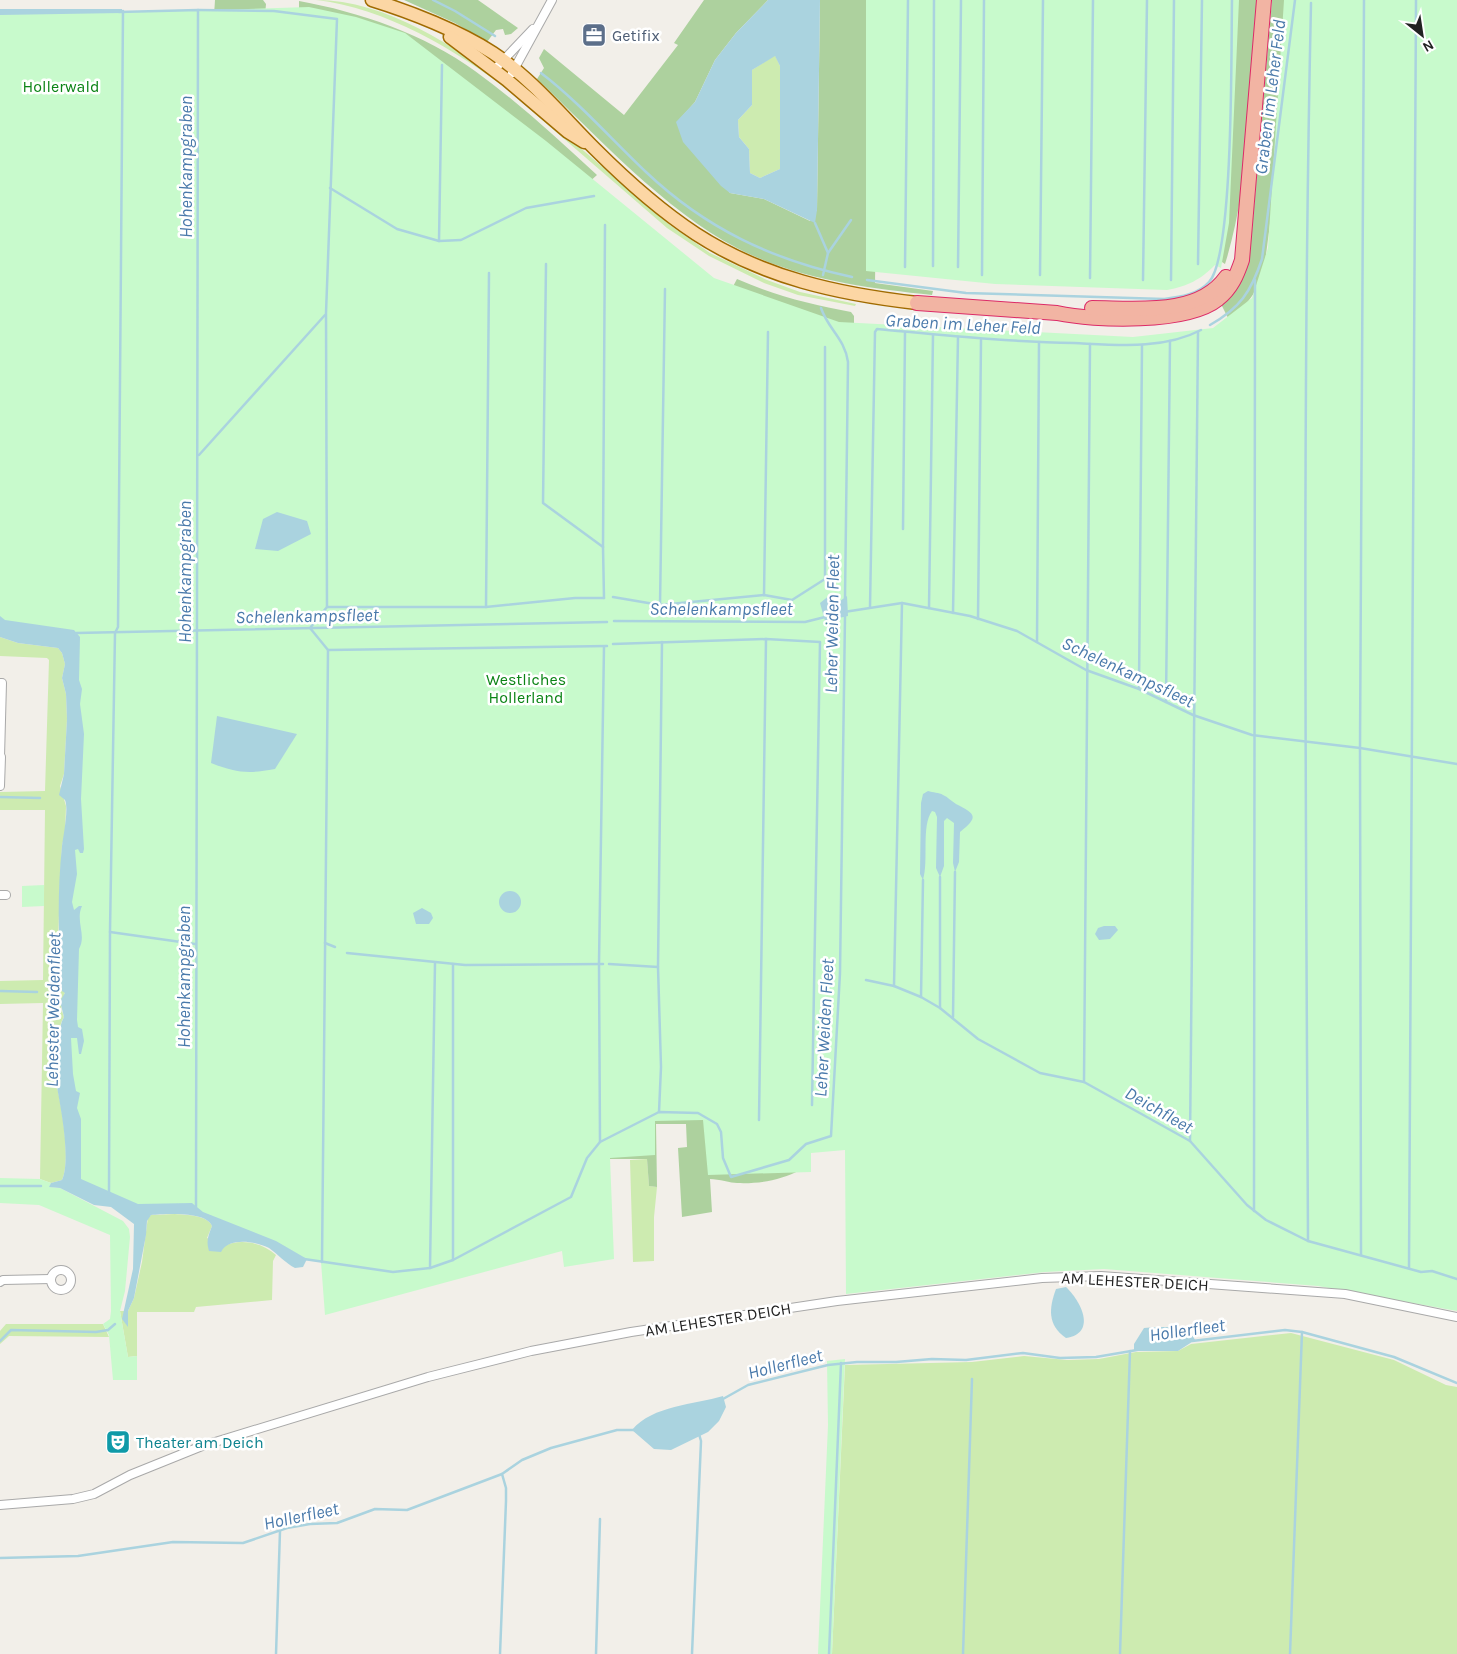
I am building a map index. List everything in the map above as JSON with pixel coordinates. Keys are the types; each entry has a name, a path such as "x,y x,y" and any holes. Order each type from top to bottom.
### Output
{"highway":[{"path":"917,303 1057,313 1076,317 1139,318 1163,317 1202,309 1218,300 1237,276 1242,260 1264,0"}],"main road":[{"path":"372,0 429,22 498,65 573,124 595,148 670,214 695,234 733,256 774,274 828,290 917,303"}],"street":[{"path":"511,75 552,0"},
{"path":"498,65 537,26"},
{"path":"0,683 2,683 0,786"},
{"name":"AM LEHESTER DEICH","path":"0,1505 73,1499 94,1494 130,1475 202,1446 428,1378 530,1351 632,1332 837,1301 1042,1278 1101,1276 1345,1294 1457,1317"},
{"path":"0,1282 3,1280 50,1279"}],"green space":[{"path":"215,0 263,0 266,4 265,15 214,15"},
{"path":"316,0 343,2 370,8 396,18 446,44 514,91 512,93 445,47 395,22 369,12"},
{"path":"404,0 478,0 518,28 511,34 505,35 503,29 496,30 487,42 455,23"},
{"path":"704,0 768,0 736,33 715,60 695,102 677,122 730,193 764,199 810,221 817,210 820,0 879,0 875,283 933,291 932,295 857,285 808,275 760,259 737,248 683,214 657,193 607,148 537,79 544,68 539,58 544,49 624,115 678,45 674,43"},
{"path":"866,0 1239,0 1229,223 1221,268 1215,265 1193,282 1167,290 995,284 866,271"},
{"path":"1222,0 1257,0 1245,167 1234,233 1225,264 1216,258"},
{"path":"1272,0 1299,0 1264,270 1251,298 1229,320 1221,304 1246,264 1252,230"},
{"name":"Westliches Hollerland","path":"1284,0 1457,0 1457,1311 1318,1286 1104,1269 1045,1272 846,1294 845,1150 811,1153 811,1172 708,1175 703,1120 655,1121 655,1155 610,1158 614,1259 564,1267 562,1251 325,1315 321,1262 299,1258 189,1208 142,1210 68,1181 73,638 0,629 0,11 181,11 309,7 356,17 405,33 546,141 714,278 839,322 1133,337 1213,328 1252,298 1268,248"},
{"path":"299,1 368,18 413,35 435,46 491,83 553,134 597,175 587,184 299,17"},
{"path":"775,55 780,66 780,169 760,178 750,173 749,149 739,137 738,120 752,105 752,70"},
{"path":"520,96 670,225 710,253 767,280 800,292 856,304 855,306 798,295 764,283 709,256 667,228 518,99"},
{"path":"737,279 793,299 851,312 854,316 854,341 730,292"},
{"path":"0,637 18,643 58,648 62,653 65,664 62,678 66,694 67,719 64,774 60,786 66,806 65,834 62,845 58,945 59,979 65,992 61,1008 64,1017 60,1026 59,1044 56,1052 56,1083 65,1134 66,1160 62,1180 51,1183 40,1179 43,1003 0,1004 0,981 43,980 45,810 0,810 0,792 45,791 49,660 47,658 0,656"},
{"path":"44,885 44,906 22,907 22,886"},
{"path":"657,1108 703,1111 800,1170 778,1179 754,1183 734,1183 710,1179 712,1212 682,1217 678,1148 687,1147 686,1124 656,1124 657,1187 649,1186 647,1159 610,1159 598,1152"},
{"path":"647,1159 649,1186 657,1187 654,1217 654,1261 633,1262 630,1160"},
{"path":"0,1178 40,1179 51,1183 50,1187 60,1188 123,1221 129,1229 130,1237 125,1291 120,1311 128,1357 137,1356 137,1380 113,1380 109,1335 103,1324 110,1319 111,1311 110,1235 39,1205 0,1203"},
{"path":"175,1214 196,1216 210,1222 212,1226 207,1238 224,1246 237,1242 252,1243 265,1247 276,1255 273,1261 272,1300 196,1307 194,1312 137,1312 137,1356 128,1357 120,1311 128,1311 134,1298 142,1262 148,1217 151,1215"},
{"path":"6,1324 103,1324 109,1337 9,1336 0,1344 0,1331"},
{"path":"1291,1333 1394,1360 1446,1385 1457,1387 1457,1654 832,1654 845,1365 972,1362 1024,1356 1067,1360 1099,1359 1136,1352 1178,1351 1191,1344"},
{"path":"845,1359 832,1654 818,1654 828,1425 827,1361"}],"water":[{"path":"768,0 820,0 817,210 815,223 764,199 730,193 721,186 683,142 676,122 695,102 715,60 736,33","holes":["775,56 780,66 780,169 760,178 750,173 749,149 739,137 738,120 752,105 752,70"]},
{"path":"0,9 122,9 122,13 0,15"},
{"path":"277,512 307,521 311,534 278,551 255,549 263,519"},
{"path":"830,595 840,601 847,596 848,616 825,621 820,603"},
{"path":"0,616 5,620 74,630 80,637 79,680 82,689 80,704 84,734 81,799 84,849 83,853 80,853 78,849 75,850 77,874 72,902 74,910 82,906 80,912 82,938 79,949 77,1020 78,1027 82,1029 84,1041 81,1054 79,1054 77,1038 71,1038 73,1074 76,1091 80,1093 77,1108 81,1119 81,1179 138,1204 192,1203 203,1212 276,1241 307,1259 303,1267 295,1268 269,1248 250,1242 230,1244 221,1252 209,1251 208,1238 212,1226 208,1221 184,1214 151,1215 147,1221 134,1298 128,1311 128,1327 122,1319 133,1269 134,1224 111,1207 94,1205 60,1188 49,1187 51,1183 62,1180 66,1160 61,1108 56,1083 56,1052 64,1017 60,1001 65,993 62,991 60,980 59,889 66,804 65,800 59,795 64,774 67,719 66,694 62,678 65,664 62,653 58,648 18,643 0,637"},
{"path":"217,716 297,734 275,769 257,772 236,771 211,763"},
{"path":"928,791 940,793 968,810 973,816 970,823 960,832 959,862 955,872 953,863 954,823 947,818 944,821 944,866 940,877 936,868 937,817 935,812 932,811 927,825 923,880 920,874 921,803 923,794"},
{"path":"510,891 520,898 521,902 514,912 510,913 500,906 499,902 506,892"},
{"path":"422,908 431,913 433,918 429,924 416,924 413,913"},
{"path":"1115,926 1118,930 1110,939 1099,940 1095,934 1098,928"},
{"path":"1066,1287 1081,1308 1084,1323 1076,1335 1066,1338 1055,1328 1051,1309 1056,1289"},
{"path":"1173,1327 1184,1330 1192,1335 1195,1340 1178,1351 1134,1351 1134,1344 1144,1328"},
{"path":"723,1396 726,1407 719,1421 708,1432 671,1450 654,1449 632,1430 651,1415 674,1407"}],"waterway":[{"path":"433,0 455,11 495,36"},
{"path":"905,267 908,0"},
{"path":"933,266 934,0"},
{"path":"958,267 961,0"},
{"path":"982,275 984,0"},
{"path":"1040,275 1043,0"},
{"path":"1090,278 1093,0"},
{"path":"1143,280 1147,0"},
{"path":"1171,280 1174,0"},
{"path":"1198,264 1202,0"},
{"path":"867,280 966,293 1164,299 1188,295 1199,290 1209,282 1217,264 1223,233 1230,148 1232,0"},
{"name":"Graben im Leher Feld","path":"1210,325 1229,312 1243,298 1249,290 1262,259 1295,0"},
{"path":"1361,1255 1360,748 1364,0"},
{"path":"1409,1268 1416,0"},
{"path":"1308,1241 1306,312 1311,3"},
{"path":"198,10 274,11 337,19 326,313 327,607 310,628 328,650 322,1262"},
{"name":"Hohenkampgraben","path":"119,12 198,10 196,1207"},
{"path":"109,1194 110,931 115,633 118,627 123,11"},
{"path":"439,241 442,65"},
{"path":"541,73 582,108 646,172 692,210 741,239 767,251 823,270 852,277"},
{"path":"330,188 397,229 439,241 461,240 526,208 594,196"},
{"path":"828,253 851,220"},
{"path":"815,223 828,253 823,275"},
{"path":"604,598 605,225"},
{"path":"546,264 543,503 603,547"},
{"path":"486,607 489,273"},
{"path":"1254,1211 1255,280"},
{"path":"660,605 665,289"},
{"name":"Leher Weiden Fleet","path":"821,308 844,347 848,362 845,598"},
{"path":"199,455 325,315"},
{"name":"Graben im Leher Feld","path":"870,607 875,332 877,329 1000,340 1123,345 1171,341 1201,330"},
{"path":"764,595 768,332"},
{"path":"903,529 905,332"},
{"path":"1190,1141 1198,332"},
{"path":"929,608 933,335"},
{"path":"953,613 958,337"},
{"path":"978,619 981,340"},
{"path":"1166,702 1170,341"},
{"path":"1037,642 1039,342"},
{"path":"1084,1082 1090,344"},
{"path":"1139,688 1142,345"},
{"path":"613,597 660,605 764,595 792,600 825,579 825,347"},
{"path":"327,607 486,607 575,598 604,598"},
{"name":"Schelenkampsfleet","path":"844,612 902,603 970,616 1017,631 1086,670 1139,689 1193,715 1252,735 1360,748 1457,764"},
{"path":"894,986 902,603"},
{"name":"Leher Weiden Fleet","path":"304,1259 393,1272 430,1268 453,1260 571,1197 587,1158 600,1142 659,1112 698,1113 717,1124 721,1132 723,1158 731,1177 789,1160 806,1144 831,1136 840,973 845,616"},
{"name":"Schelenkampsfleet","path":"614,621 805,622 825,617"},
{"name":"Schelenkampsfleet","path":"75,635 76,633 607,622"},
{"path":"613,644 766,639 820,642 812,1105"},
{"path":"759,1120 766,639"},
{"path":"659,1112 661,1067 658,967 662,642"},
{"path":"328,650 607,646"},
{"path":"600,1142 599,963 604,647"},
{"path":"0,797 40,798"},
{"path":"953,1017 955,872"},
{"path":"940,877 940,1008"},
{"path":"921,997 923,880"},
{"path":"110,932 195,944"},
{"path":"325,943 335,947"},
{"path":"347,953 465,965 603,964"},
{"path":"430,1268 435,963"},
{"path":"453,964 453,1260"},
{"path":"609,964 658,967"},
{"name":"Deichfleet","path":"866,980 894,986 921,997 940,1008 978,1039 1040,1073 1084,1082 1190,1141 1247,1205 1266,1220 1308,1241 1421,1272 1432,1271 1457,1279"},
{"name":"Lehester Weidenfleet","path":"0,991 37,992"},
{"path":"0,1186 41,1186"},
{"path":"0,1341 11,1330 96,1332 108,1330 115,1324"},
{"name":"Hollerfleet","path":"1192,1341 1285,1330 1302,1332 1394,1357 1457,1383"},
{"path":"1290,1654 1302,1332"},
{"name":"Hollerfleet","path":"723,1399 748,1385 828,1365 932,1359 966,1360 1023,1353 1060,1358 1096,1357 1137,1350"},
{"path":"1120,1654 1130,1351"},
{"path":"829,1654 841,1363"},
{"path":"963,1654 972,1379"},
{"name":"Hollerfleet","path":"0,1558 78,1556 173,1542 243,1543 287,1528 310,1524 337,1523 375,1509 407,1510 502,1474 522,1460 551,1448 617,1430 635,1430"},
{"path":"692,1654 701,1441 699,1434"},
{"path":"500,1654 506,1501 506,1488 502,1474"},
{"path":"596,1654 600,1519"},
{"path":"276,1654 280,1531"}],"place":[{"name":"Getifix","path":"594,35"},
{"name":"Theater am Deich","path":"118,1442"}],"park label":[{"name":"Hollerwald","path":"61,86"}]}
